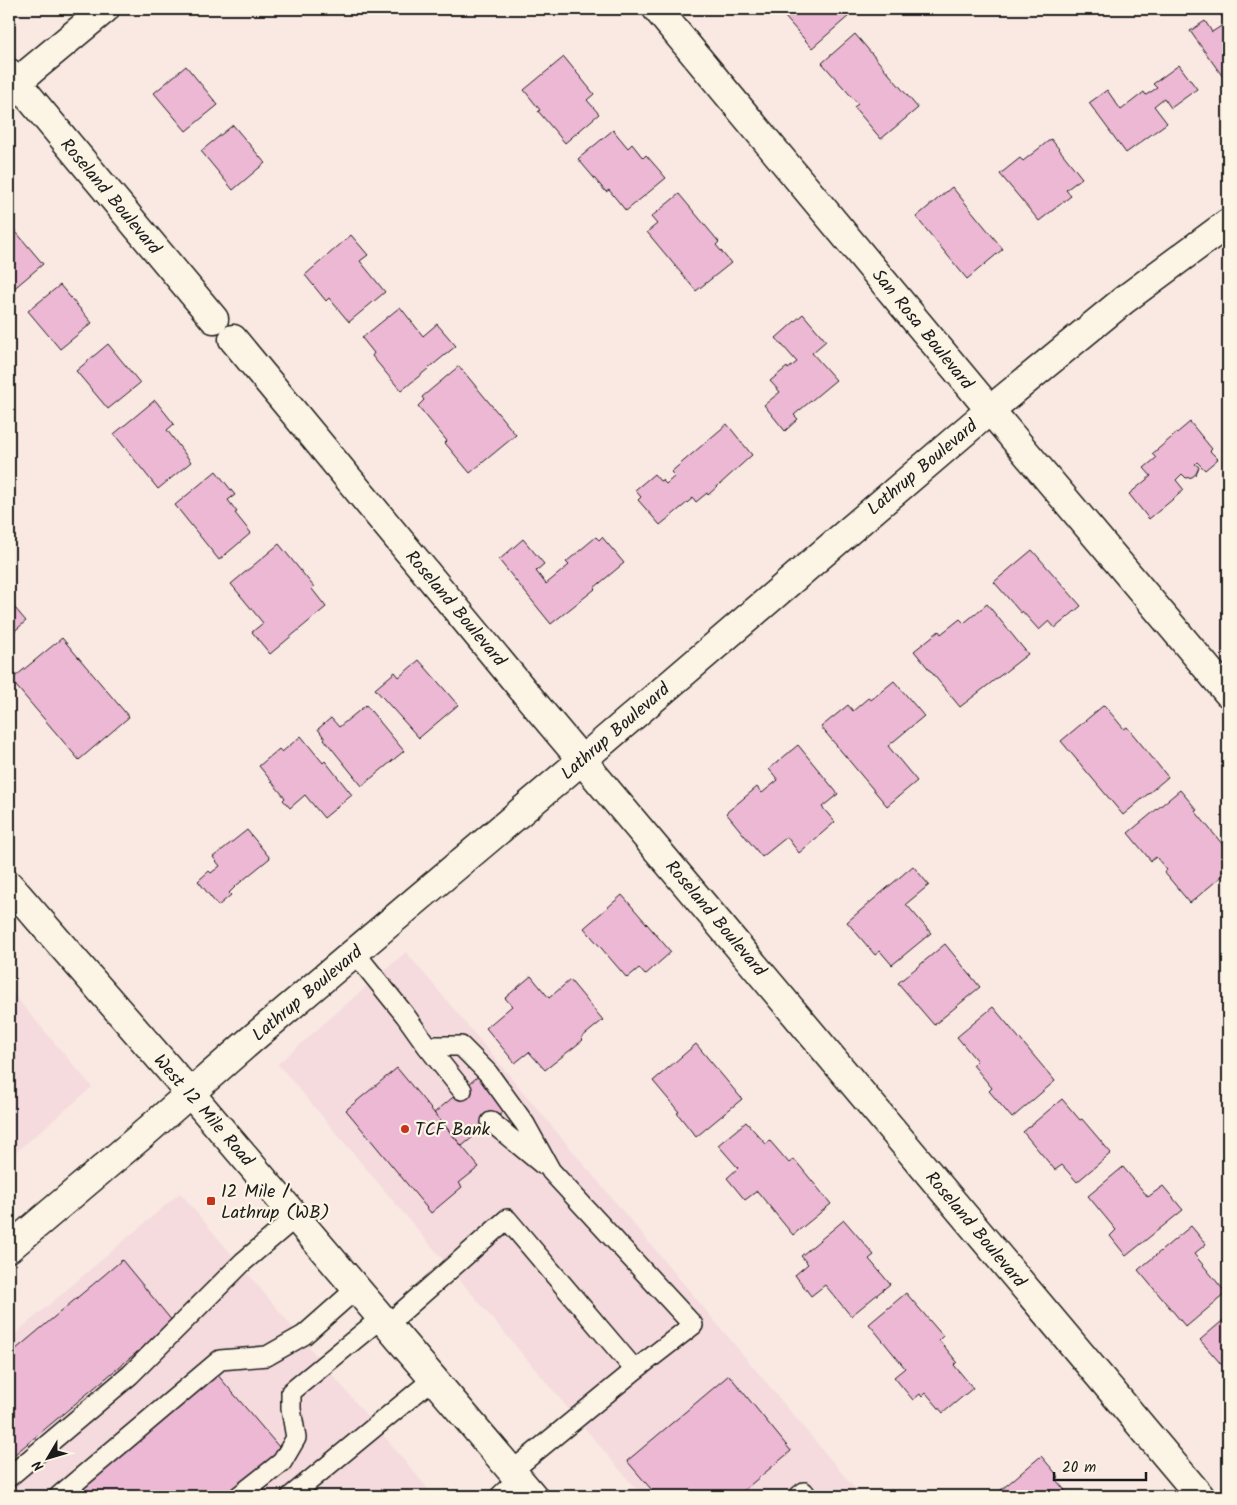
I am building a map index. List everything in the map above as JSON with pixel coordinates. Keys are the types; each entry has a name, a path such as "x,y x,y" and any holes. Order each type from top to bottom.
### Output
{"street":[{"path":"13,78 104,9"},
{"name":"San Rosa Boulevard","path":"657,9 1228,694"},
{"name":"Roseland Boulevard","path":"13,78 214,319"},
{"name":"Lathrup Boulevard","path":"9,1248 990,410 1124,300 1228,223"},
{"name":"Roseland Boulevard","path":"233,339 582,760 1200,1496"},
{"name":"West 12 Mile Road","path":"9,885 190,1093 433,1379 516,1486"}],"lane":[{"path":"355,953 462,1090"},
{"path":"427,1046 461,1046 488,1073 525,1124 551,1172"},
{"path":"491,1122 551,1172 693,1325 635,1370 516,1486"},
{"path":"9,1476 130,1375 243,1262 296,1217"},
{"path":"240,1496 282,1462 296,1438 291,1392 384,1321 507,1219 635,1370"},
{"path":"59,1496 220,1360 267,1356 304,1335 356,1289"},
{"path":"291,1496 433,1379"},
{"path":"799,1496 804,1492 807,1496"}],"shaded area":[{"path":"406,952 861,1496 642,1496 278,1064"},
{"path":"9,989 92,1087 9,1158"},
{"path":"180,1193 434,1496 9,1496 9,1339"}],"building":[{"path":"778,9 851,9 847,12 850,15 812,48"},
{"path":"1217,9 1228,9 1228,74 1223,77 1190,31 1205,21 1212,32 1226,23"},
{"path":"855,34 918,108 881,139 854,107 858,104 822,63"},
{"path":"564,57 594,94 587,100 599,114 565,143 538,111 540,110 524,90"},
{"path":"1179,65 1197,89 1171,108 1164,98 1154,106 1167,123 1126,153 1089,103 1107,90 1121,110 1144,92 1146,95 1157,88 1153,84"},
{"path":"186,66 218,105 186,131 154,93"},
{"path":"233,125 265,163 233,190 201,151"},
{"path":"613,130 628,148 632,144 643,158 646,155 666,178 626,211 609,190 606,192 578,159"},
{"path":"1051,139 1082,178 1066,190 1071,196 1039,221 1000,174 1020,158 1023,161"},
{"path":"952,187 1003,249 967,279 916,217"},
{"path":"679,194 719,242 716,245 731,263 696,291 647,232 657,224 651,217"},
{"path":"11,226 43,264 11,291 9,288 9,228"},
{"path":"351,235 368,255 360,261 385,292 349,322 329,298 326,301 305,275"},
{"path":"60,285 92,323 60,349 28,311"},
{"path":"400,307 423,336 437,324 456,346 401,391 372,356 374,353 362,338"},
{"path":"803,314 826,341 812,353 836,380 794,415 798,419 785,431 764,405 780,392 770,381 787,367 788,369 797,362 776,338"},
{"path":"108,344 140,383 108,409 76,371"},
{"path":"459,366 516,435 470,473 418,406 424,400 422,397"},
{"path":"155,400 174,424 167,430 191,462 158,489 114,434"},
{"path":"1190,422 1212,449 1210,451 1218,459 1205,470 1197,462 1195,464 1199,467 1196,474 1192,477 1186,478 1182,474 1176,480 1184,490 1149,519 1129,494 1151,476 1144,468 1156,458 1152,454"},
{"path":"727,424 752,455 708,495 707,493 696,502 693,498 660,525 638,500 641,497 635,490 654,474 660,481 662,480 666,484 675,476 671,472"},
{"path":"216,471 235,495 228,500 237,512 235,513 251,533 219,560 175,505"},
{"path":"596,537 599,540 602,537 624,563 551,624 499,560 523,539 544,564 536,571 546,584 569,565 566,562"},
{"path":"279,544 314,587 312,589 326,607 270,654 252,632 263,623 231,584"},
{"path":"1032,550 1081,606 1055,628 1049,621 1039,630 1022,611 1021,613 994,582"},
{"path":"9,601 26,621 9,636"},
{"path":"987,604 1028,654 960,707 914,651 939,631 941,634 960,619 964,623"},
{"path":"62,638 129,717 79,760 11,680"},
{"path":"419,660 458,705 419,738 375,689 395,672 399,677"},
{"path":"894,681 924,716 888,746 917,781 887,806 821,727 848,705 853,711 868,698 871,700"},
{"path":"366,705 404,751 362,786 318,729 331,718 339,727"},
{"path":"1104,705 1124,729 1127,727 1168,777 1123,815 1061,741"},
{"path":"301,736 323,763 325,761 352,795 324,818 305,795 290,808 283,800 285,798 259,766 279,749 282,752"},
{"path":"798,745 838,794 822,807 835,822 799,853 787,837 762,857 726,813 757,787 762,793 778,780 769,769"},
{"path":"1180,790 1228,851 1228,871 1190,903 1164,872 1167,870 1156,857 1151,861 1128,833"},
{"path":"247,830 270,858 237,885 229,893 231,895 218,906 198,881 209,871 211,873 220,866 213,857"},
{"path":"913,866 929,885 906,904 931,933 892,965 880,951 875,955 847,922"},
{"path":"622,895 671,952 645,975 639,968 627,978 584,928"},
{"path":"945,944 980,987 934,1025 898,983"},
{"path":"531,976 549,998 570,980 603,1020 581,1038 583,1040 545,1070 529,1052 515,1063 486,1028 512,1006 505,998"},
{"path":"993,1007 1055,1081 1012,1118 989,1091 992,1088 973,1065 977,1061 957,1037"},
{"path":"696,1044 742,1099 696,1137 677,1113 679,1112 653,1081"},
{"name":"TCF Bank","path":"397,1068 479,1167 459,1183 462,1187 431,1213 346,1110"},
{"path":"481,1074 509,1107 462,1146 434,1113"},
{"path":"1062,1099 1111,1153 1077,1182 1062,1165 1055,1170 1023,1132"},
{"path":"746,1122 766,1144 770,1141 789,1163 794,1159 831,1204 793,1235 757,1191 745,1200 727,1178 738,1168 718,1145"},
{"path":"1123,1167 1148,1197 1163,1186 1183,1210 1126,1256 1110,1236 1116,1230 1088,1196"},
{"path":"844,1220 874,1255 869,1259 890,1284 851,1316 825,1285 811,1296 795,1275 808,1264 801,1256"},
{"path":"1191,1226 1206,1244 1194,1254 1226,1293 1186,1327 1138,1270"},
{"path":"122,1260 173,1322 9,1459 9,1355"},
{"path":"906,1293 943,1336 939,1340 957,1362 954,1365 973,1388 943,1413 926,1393 922,1397 920,1394 913,1400 894,1377 905,1368 869,1324"},
{"path":"1228,1316 1228,1372 1200,1340"},
{"path":"216,1373 279,1447 278,1453 227,1496 85,1496 79,1489"},
{"path":"729,1375 791,1451 737,1496 657,1496 627,1461"},
{"path":"1041,1456 1059,1477 1056,1480 1070,1496 994,1496"}],"place":[{"name":"TCF Bank","path":"405,1129"},
{"name":"12 Mile / Lathrup (WB)","path":"211,1201"}]}
